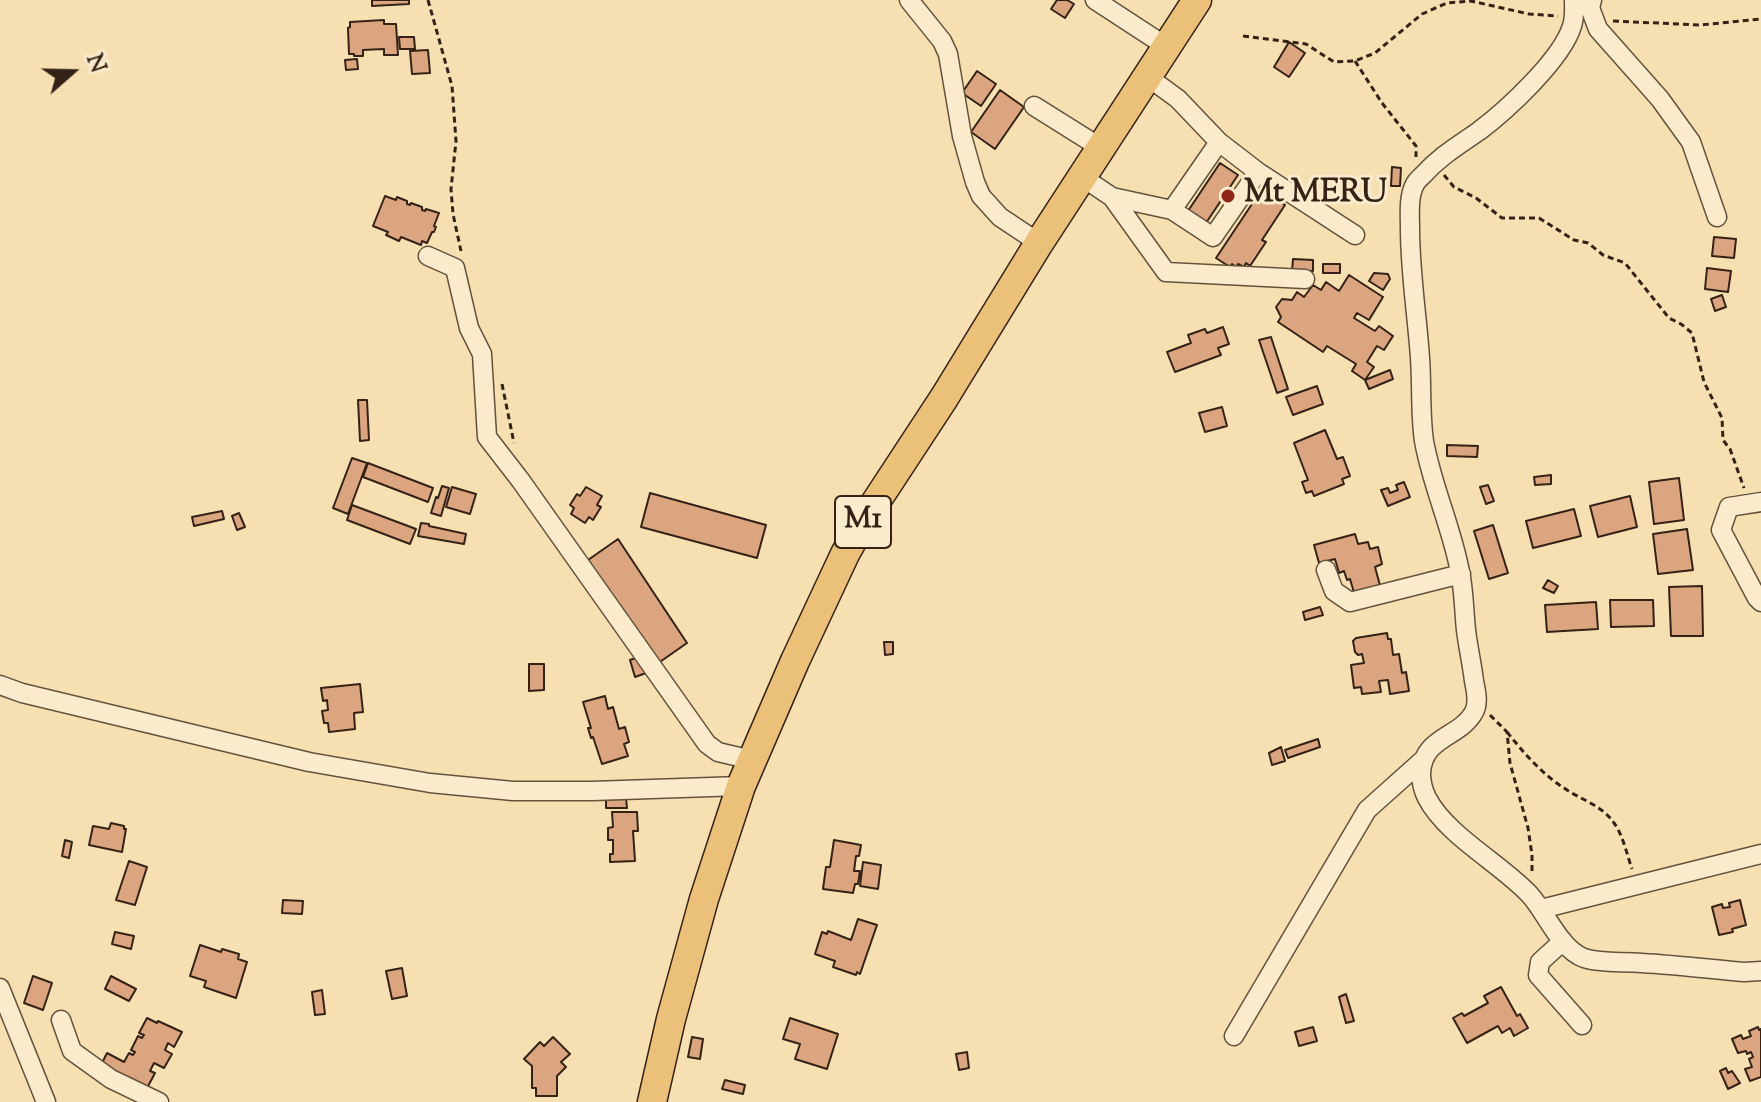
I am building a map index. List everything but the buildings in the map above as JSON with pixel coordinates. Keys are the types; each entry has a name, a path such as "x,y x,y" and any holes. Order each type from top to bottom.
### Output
{"highway":[{"name":"M1","path":"652,1102 704,899 746,773 845,554 1039,243 1197,0"}],"street":[{"path":"909,0 942,41 948,54 962,136 981,196 1000,217 1039,243"},
{"path":"1095,0 1167,47"},
{"path":"1592,0 1590,8 1598,29 1660,99 1691,142 1717,217"},
{"path":"1574,9 1572,28 1556,53 1515,101 1433,163 1415,184 1410,206 1410,257 1424,441 1461,574 1477,698 1476,709 1468,721 1428,752 1421,780 1429,802 1454,831 1535,902 1574,954 1599,961 1761,971"},
{"path":"1148,77 1178,99 1219,142 1258,172 1355,235"},
{"path":"1034,106 1101,148"},
{"path":"1172,210 1219,142"},
{"path":"1112,197 1172,210 1213,237 1258,172"},
{"path":"1082,177 1112,197 1166,272 1305,279"},
{"path":"428,256 455,268 469,328 482,354 487,437 707,744 746,773"},
{"path":"1757,502 1729,507 1721,530 1761,602"},
{"path":"1326,570 1334,591 1350,602 1461,574"},
{"path":"0,685 22,693 309,762 430,783 513,791 592,791 746,773"},
{"path":"1234,1036 1367,810 1424,759"},
{"path":"1535,902 1638,884 1761,854"},
{"path":"1563,941 1540,962 1538,975 1582,1025"},
{"path":"0,988 46,1102"},
{"path":"61,1020 72,1051 111,1079 159,1102"}],"path":[{"path":"428,0 452,86 456,141 451,189 462,257"},
{"path":"1243,36 1306,44 1334,62 1355,61 1375,53 1422,14 1447,3 1471,1 1529,14 1574,9 1632,23 1700,25 1761,19"},
{"path":"1355,61 1382,103 1454,187 1476,198 1502,218 1539,218 1574,240 1588,243 1603,255 1625,263 1669,318 1692,333 1704,382 1722,418 1723,440 1730,449 1742,483 1757,502"},
{"path":"1415,184 1416,146"},
{"path":"502,382 521,481"},
{"path":"1476,709 1488,712 1522,751 1555,782 1601,808 1615,824 1638,884"},
{"path":"1507,732 1510,763 1528,828 1535,902"}],"place":[{"name":"Mt MERU","path":"1228,196"}]}
